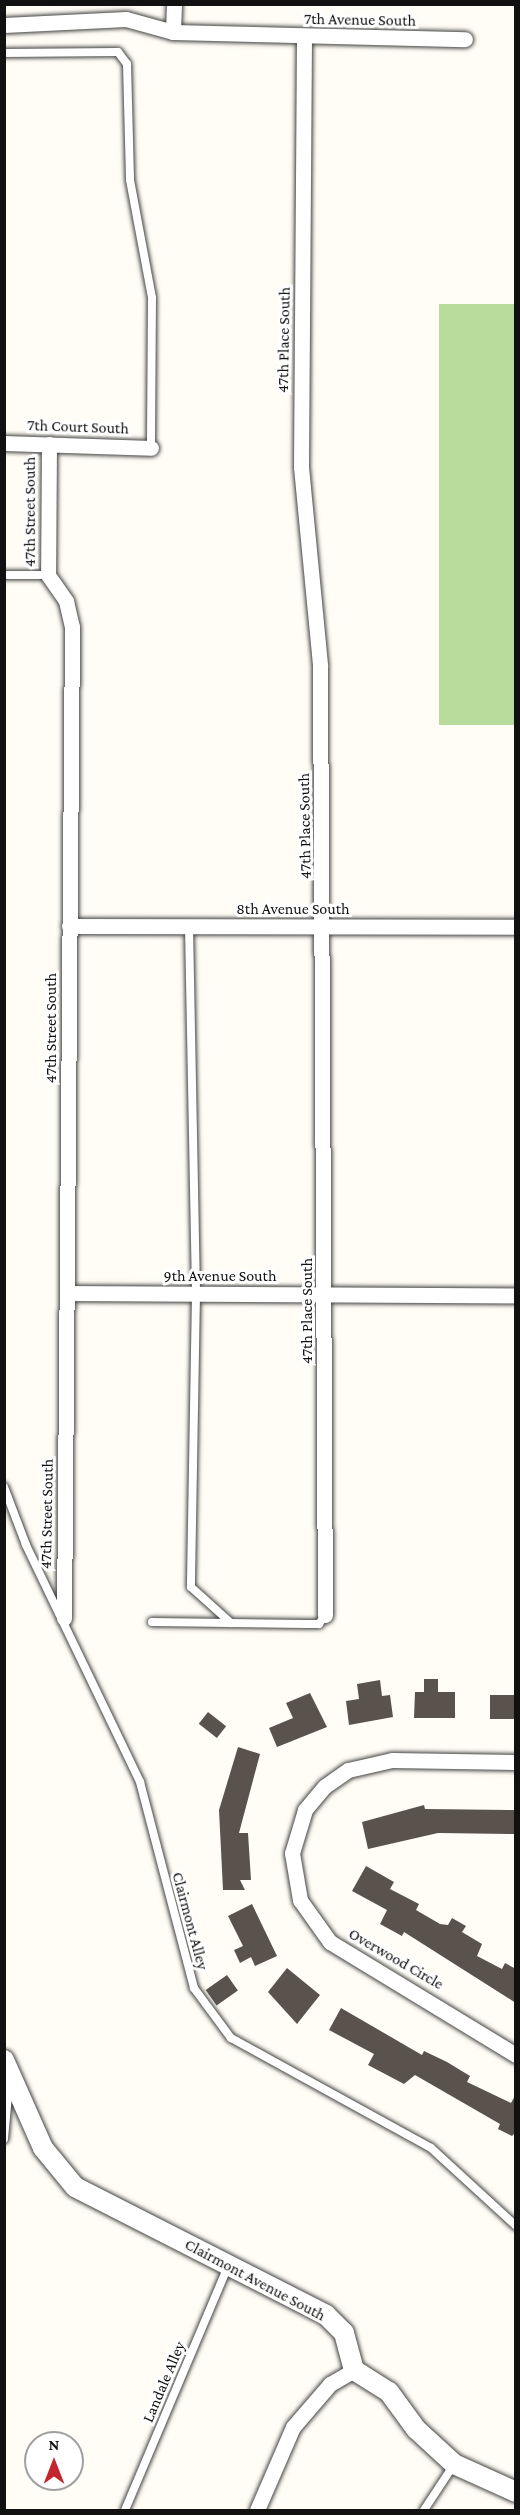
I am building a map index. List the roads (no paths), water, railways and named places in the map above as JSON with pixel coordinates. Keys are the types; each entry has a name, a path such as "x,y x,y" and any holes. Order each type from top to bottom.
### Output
{"street":[{"path":"173,32 174,4"},
{"name":"7th Avenue South","path":"4,25 126,19 173,32 304,38 465,39"},
{"name":"47th Place South","path":"304,38 301,467 320,666 325,927 325,1615"},
{"name":"7th Court South","path":"4,443 151,448"},
{"name":"47th Street South","path":"49,444 48,575 66,601 72,627 69,1293 64,1618"},
{"name":"8th Avenue South","path":"69,926 516,927"},
{"name":"9th Avenue South","path":"69,1293 516,1295"},
{"name":"Overwood Circle","path":"516,1762 392,1760 348,1770 324,1787 305,1810 294,1838 292,1869 300,1900 330,1942 516,2055"},
{"name":"Clairmont Avenue South","path":"7,2070 43,2148 75,2187 326,2315 344,2333 354,2370"},
{"path":"257,2511 293,2427 330,2384 354,2370 389,2392 416,2429 454,2464 516,2492"}],"lane":[{"path":"4,53 118,52 127,64 130,180 152,298 151,448"},
{"path":"4,575 48,575"},
{"path":"189,927 196,1294 191,1587 231,1623"},
{"name":"Clairmont Alley","path":"4,1487 26,1545 64,1618 140,1782 194,1988 231,2038 431,2148 516,2226"},
{"path":"152,1622 319,1624 325,1615"},
{"path":"4,2139 7,2070"},
{"name":"Landale Alley","path":"125,2511 229,2265"},
{"path":"424,2511 454,2464"}]}
